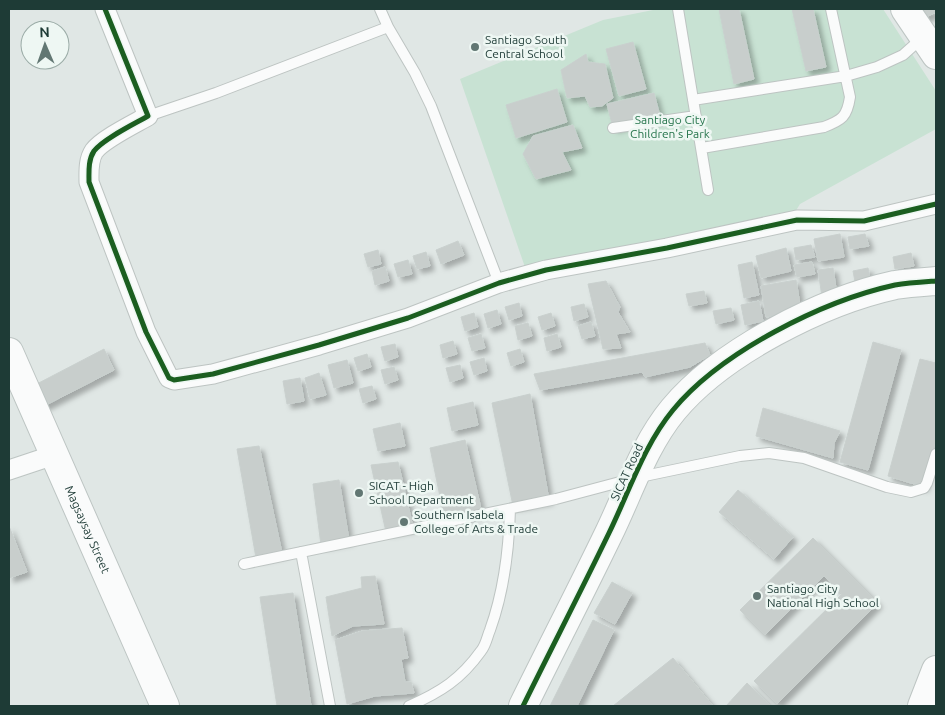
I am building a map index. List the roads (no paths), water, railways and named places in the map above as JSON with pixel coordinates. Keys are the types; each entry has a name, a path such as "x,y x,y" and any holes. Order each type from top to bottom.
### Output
{"street":[{"path":"105,9 148,116 102,144 93,152 89,166 89,182 146,332 169,378 174,380 213,374 319,345 408,318 499,283 546,270 797,220 864,221 936,204"},
{"path":"905,9 930,46"},
{"name":"SICAT Road","path":"523,706 609,533 654,437 673,410 695,386 731,359 773,333 824,308 896,285 936,281"},
{"name":"Magsaysay Street","path":"9,352 165,706"},
{"path":"9,470 54,455"},
{"path":"922,706 936,670"}],"lane":[{"path":"380,9 431,106 499,283"},
{"path":"678,9 708,190"},
{"path":"702,148 824,127 837,122 845,116 850,97 831,9"},
{"path":"148,116 225,90 388,27"},
{"path":"693,100 846,76 877,67 903,55 930,46"},
{"path":"613,128 696,116"},
{"path":"244,564 556,499 635,478 740,456 769,453 804,458 887,487 911,492 924,488 936,454"},
{"path":"409,706 434,696 456,680 483,649 497,610 509,543 510,509"},
{"path":"301,552 330,706"}],"place":[{"name":"Santiago South Central School","path":"475,47"},
{"name":"SICAT - High School Department","path":"359,493"},
{"name":"Southern Isabela College of Arts & Trade","path":"404,522"},
{"name":"Santiago City National High School","path":"757,596"}],"park label":[{"name":"Santiago City Children's Park","path":"670,127"}]}
